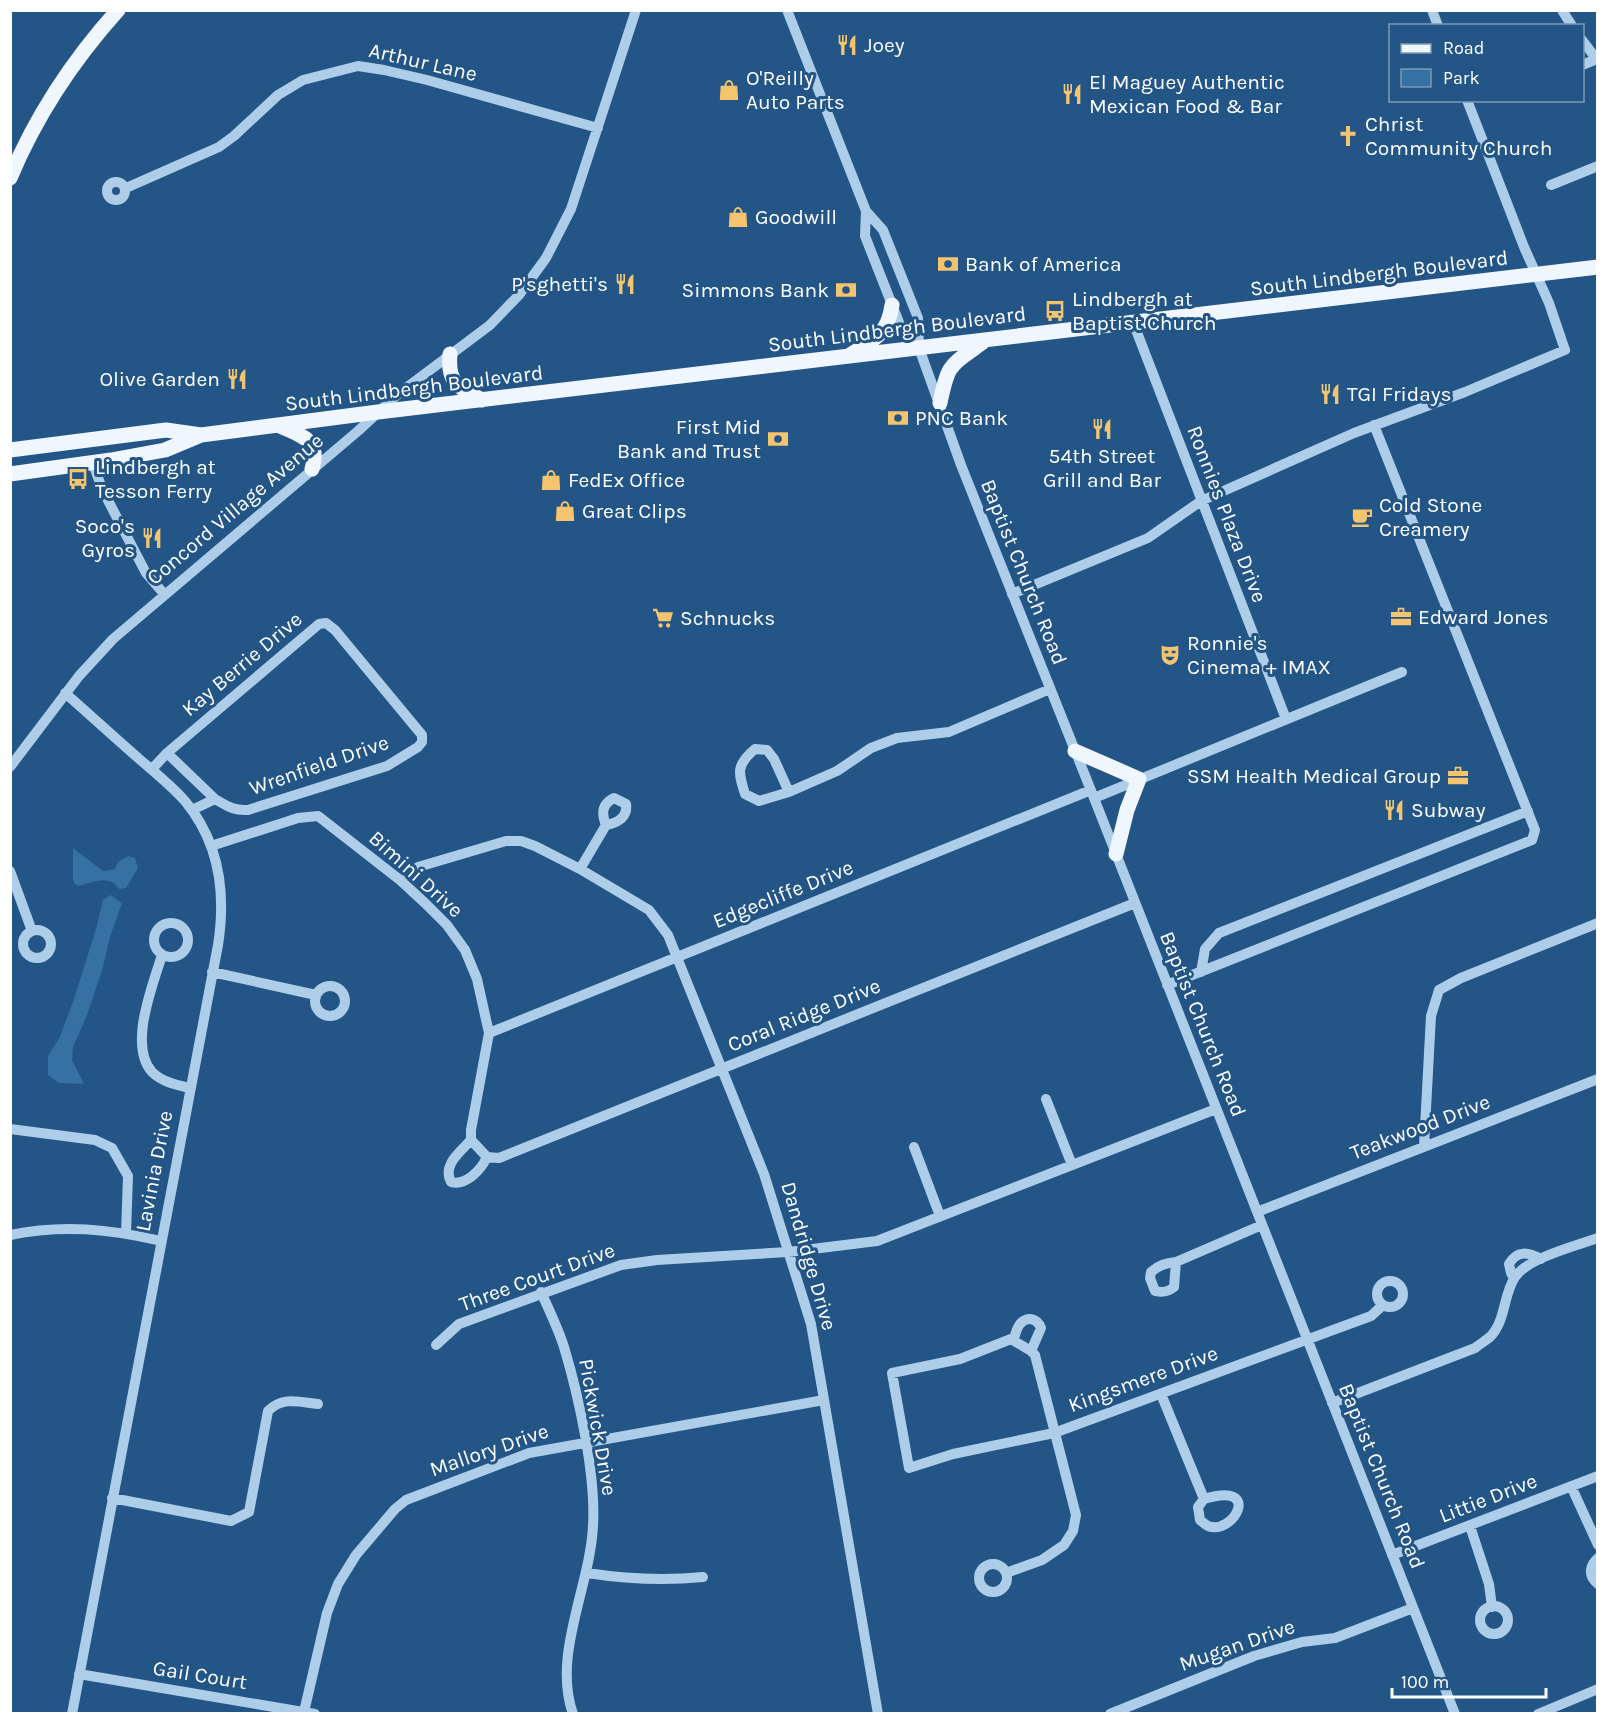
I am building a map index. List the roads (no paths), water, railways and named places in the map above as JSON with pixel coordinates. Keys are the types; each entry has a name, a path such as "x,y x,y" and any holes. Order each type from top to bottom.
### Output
{"main road":[{"path":"10,178 23,147 55,92 78,59 118,10"},
{"name":"South Lindbergh Boulevard","path":"14,448 166,430 201,435 280,426 378,412 1598,267"},
{"path":"847,357 884,331 891,317 892,305"},
{"path":"940,403 945,378 952,365 985,340"},
{"path":"450,354 448,368 454,383 482,400"},
{"path":"280,426 310,442 316,457 312,469"},
{"name":"South Lindbergh Boulevard","path":"10,474 165,450 201,435"},
{"path":"1075,752 1139,779 1127,810 1116,854"}],"street":[{"name":"Concord Village Avenue","path":"10,767 91,661 423,373 503,313 519,296 546,258 571,209 636,10"},
{"name":"Baptist Church Road","path":"788,10 866,211 883,230 918,318 920,348 961,465 1455,1713"},
{"path":"1584,43 1597,60"},
{"name":"Arthur Lane","path":"126,188 219,147 278,95 303,80 358,66 427,80 598,128"},
{"path":"1012,594 1148,538 1201,501 1374,425 1465,392 1565,350 1549,303 1468,102"},
{"path":"1551,185 1598,166"},
{"name":"Baptist Church Road","path":"866,211 865,236 892,305 900,325 920,348"},
{"name":"Ronnies Plaza Drive","path":"1133,322 1286,719"},
{"path":"1167,985 1532,840 1535,830 1528,811 1374,425"},
{"path":"93,462 102,489 146,573 165,595"},
{"name":"Kay Berrie Drive","path":"152,769 166,753 318,624 326,623 335,630 417,728 422,735 422,742"},
{"path":"1093,794 1139,779 1402,672"},
{"path":"789,792 774,759 767,750 755,749 743,759 739,777 745,794 759,801 789,792 837,771 871,748 897,738 949,732 1050,689"},
{"name":"Lavinia Drive","path":"65,693 152,769 192,810 211,846 220,877 222,910 72,1713"},
{"name":"Wrenfield Drive","path":"215,799 230,808 248,810 387,766 413,752 422,742"},
{"path":"166,753 215,799 192,810"},
{"name":"Edgecliffe Drive","path":"489,1033 1093,794"},
{"path":"1201,972 1205,950 1219,933 1528,811"},
{"name":"Bimini Drive","path":"211,846 298,818 318,816 400,880 447,925 465,950 477,978 489,1033 471,1140"},
{"path":"580,869 606,825"},
{"name":"Dandridge Drive","path":"400,880 418,867 506,842 521,841 580,869 649,910 668,935 764,1174 811,1324 878,1713"},
{"path":"10,871 32,931"},
{"name":"Coral Ridge Drive","path":"483,1153 499,1158 1135,903"},
{"path":"1424,1146 1431,1016 1439,990 1461,978 1598,923"},
{"path":"162,955 141,1032 143,1057 152,1072 163,1080 190,1088"},
{"path":"212,972 316,994"},
{"name":"Teakwood Drive","path":"1257,1212 1598,1079"},
{"path":"1046,1099 1072,1165"},
{"name":"Three Court Drive","path":"436,1345 459,1324 621,1265 657,1260 788,1252 876,1241 1216,1108"},
{"path":"10,1129 95,1140 112,1148 128,1176 126,1233"},
{"path":"471,1140 483,1153 484,1163 465,1181 458,1184 451,1182 447,1175 448,1166 471,1140"},
{"path":"914,1147 940,1216"},
{"path":"1176,1262 1262,1226"},
{"path":"10,1235 57,1228 126,1233 161,1241"},
{"path":"1332,1403 1475,1348 1493,1333 1501,1318 1510,1285 1521,1271 1541,1259 1598,1238"},
{"path":"1514,1278 1509,1264 1516,1254 1524,1252 1541,1259"},
{"name":"Pickwick Drive","path":"542,1292 563,1345 585,1442 592,1485 593,1526 587,1573 567,1654 565,1676 568,1701 573,1713"},
{"name":"Kingsmere Drive","path":"1014,1340 960,1359 892,1373 909,1468 954,1454 1054,1433 1371,1316 1383,1305"},
{"path":"1006,1574 1052,1555 1064,1545 1073,1531 1076,1515 1035,1355 1014,1340 1018,1327 1026,1319 1039,1323 1041,1328 1031,1351"},
{"path":"1161,1394 1204,1499"},
{"name":"Mallory Drive","path":"310,1712 327,1613 338,1584 356,1555 394,1509 406,1500 530,1453 824,1400"},
{"path":"112,1498 231,1521 249,1512 268,1411 275,1404 285,1401 318,1404"},
{"name":"Littie Drive","path":"1392,1555 1598,1476"},
{"path":"1571,1486 1598,1545"},
{"path":"1470,1526 1484,1564 1492,1607"},
{"path":"1598,1558 1593,1562 1590,1572 1598,1584"},
{"path":"587,1573 629,1579 703,1577"},
{"name":"Mugan Drive","path":"1110,1713 1254,1656 1302,1642 1335,1638 1413,1608"},
{"name":"Gail Court","path":"80,1674 310,1712"},
{"path":"1538,1713 1598,1689"}],"place":[{"name":"Joey","path":"847,45"},
{"name":"O'Reilly Auto Parts","path":"729,90"},
{"name":"El Maguey Authentic Mexican Food & Bar","path":"1072,94"},
{"name":"Christ Community Church","path":"1348,136"},
{"name":"Goodwill","path":"738,217"},
{"name":"Bank of America","path":"948,264"},
{"name":"P'sghetti's","path":"625,284"},
{"name":"Simmons Bank","path":"846,290"},
{"name":"Lindbergh at Baptist Church","path":"1055,311"},
{"name":"Olive Garden","path":"237,379"},
{"name":"TGI Fridays","path":"1330,394"},
{"name":"PNC Bank","path":"898,418"},
{"name":"54th Street Grill and Bar","path":"1102,429"},
{"name":"First Mid Bank and Trust","path":"778,439"},
{"name":"Lindbergh at Tesson Ferry","path":"78,479"},
{"name":"FedEx Office","path":"551,480"},
{"name":"Great Clips","path":"565,511"},
{"name":"Cold Stone Creamery","path":"1362,517"},
{"name":"Soco's Gyros","path":"152,538"},
{"name":"Edward Jones","path":"1401,617"},
{"name":"Schnucks","path":"663,618"},
{"name":"Ronnie's Cinema + IMAX","path":"1170,655"},
{"name":"SSM Health Medical Group","path":"1458,776"},
{"name":"Subway","path":"1394,810"}]}
